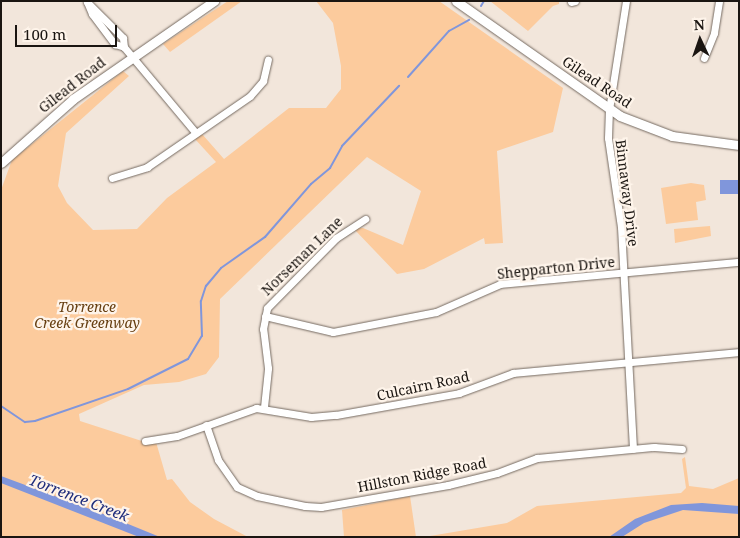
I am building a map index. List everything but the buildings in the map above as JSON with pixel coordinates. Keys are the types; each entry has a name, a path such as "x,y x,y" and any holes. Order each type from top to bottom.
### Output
{"main road":[{"name":"Gilead Road","path":"1,164 73,100 214,1"},
{"name":"Gilead Road","path":"456,1 609,109 664,134 697,142 739,145"}],"street":[{"name":"Binnaway Drive","path":"626,1 609,109 608,138 621,227 630,361 633,449"},
{"path":"704,58 714,33 719,1"},
{"path":"87,2 123,38 124,48 196,133"},
{"path":"112,178 148,167 250,96 264,81 268,60"},
{"name":"Norseman Lane","path":"264,408 268,368 262,329 272,300 336,238 365,219"},
{"name":"Shepparton Drive","path":"265,316 332,332 436,312 500,284 739,262"},
{"name":"Culcairn Road","path":"145,441 172,437 245,410 264,408 310,417 336,416 458,393 513,373 739,352"},
{"name":"Hillston Ridge Road","path":"206,425 221,466 237,488 256,496 305,506 337,504 497,474 537,458 633,449 682,449"}],"green space":[{"path":"228,1 242,1 170,52 163,44"},
{"name":"Torrence Creek Greenway","path":"316,1 439,1 563,88 553,132 497,151 503,243 485,244 484,238 424,269 397,274 353,228 363,228 403,245 421,191 367,157 220,299 219,357 206,374 179,382 144,385 79,414 80,421 148,443 156,442 167,480 172,479 190,502 214,519 248,537 1,537 1,190 12,160 123,71 129,76 66,133 58,186 67,203 93,230 137,229 167,198 216,162 195,139 202,134 224,159 289,108 326,108 341,89 341,66 333,23"},
{"path":"490,1 559,1 559,4 553,6 528,31"},
{"path":"691,183 704,185 706,200 696,202 698,220 666,224 661,188"},
{"path":"710,226 711,236 675,243 674,229"},
{"path":"685,457 689,486 713,489 739,478 739,537 424,537 507,523 537,506 681,493 686,488 682,459"},
{"path":"410,496 416,537 344,537 342,510"}],"water":[{"path":"720,180 739,180 739,194 720,194"},
{"path":"1,476 160,537 139,537 1,483"},
{"path":"702,503 739,506 739,514 683,510 644,523 622,537 609,537 635,519 671,505"}],"waterway":[{"path":"481,6 484,1"},
{"path":"408,77 449,31 469,20"},
{"path":"1,406 25,422 35,421 128,389 188,359 202,336 201,301 206,286 221,268 265,237 311,184 330,168 342,146 399,86"}],"water label":[{"name":"Torrence Creek","path":"79,498"}]}
